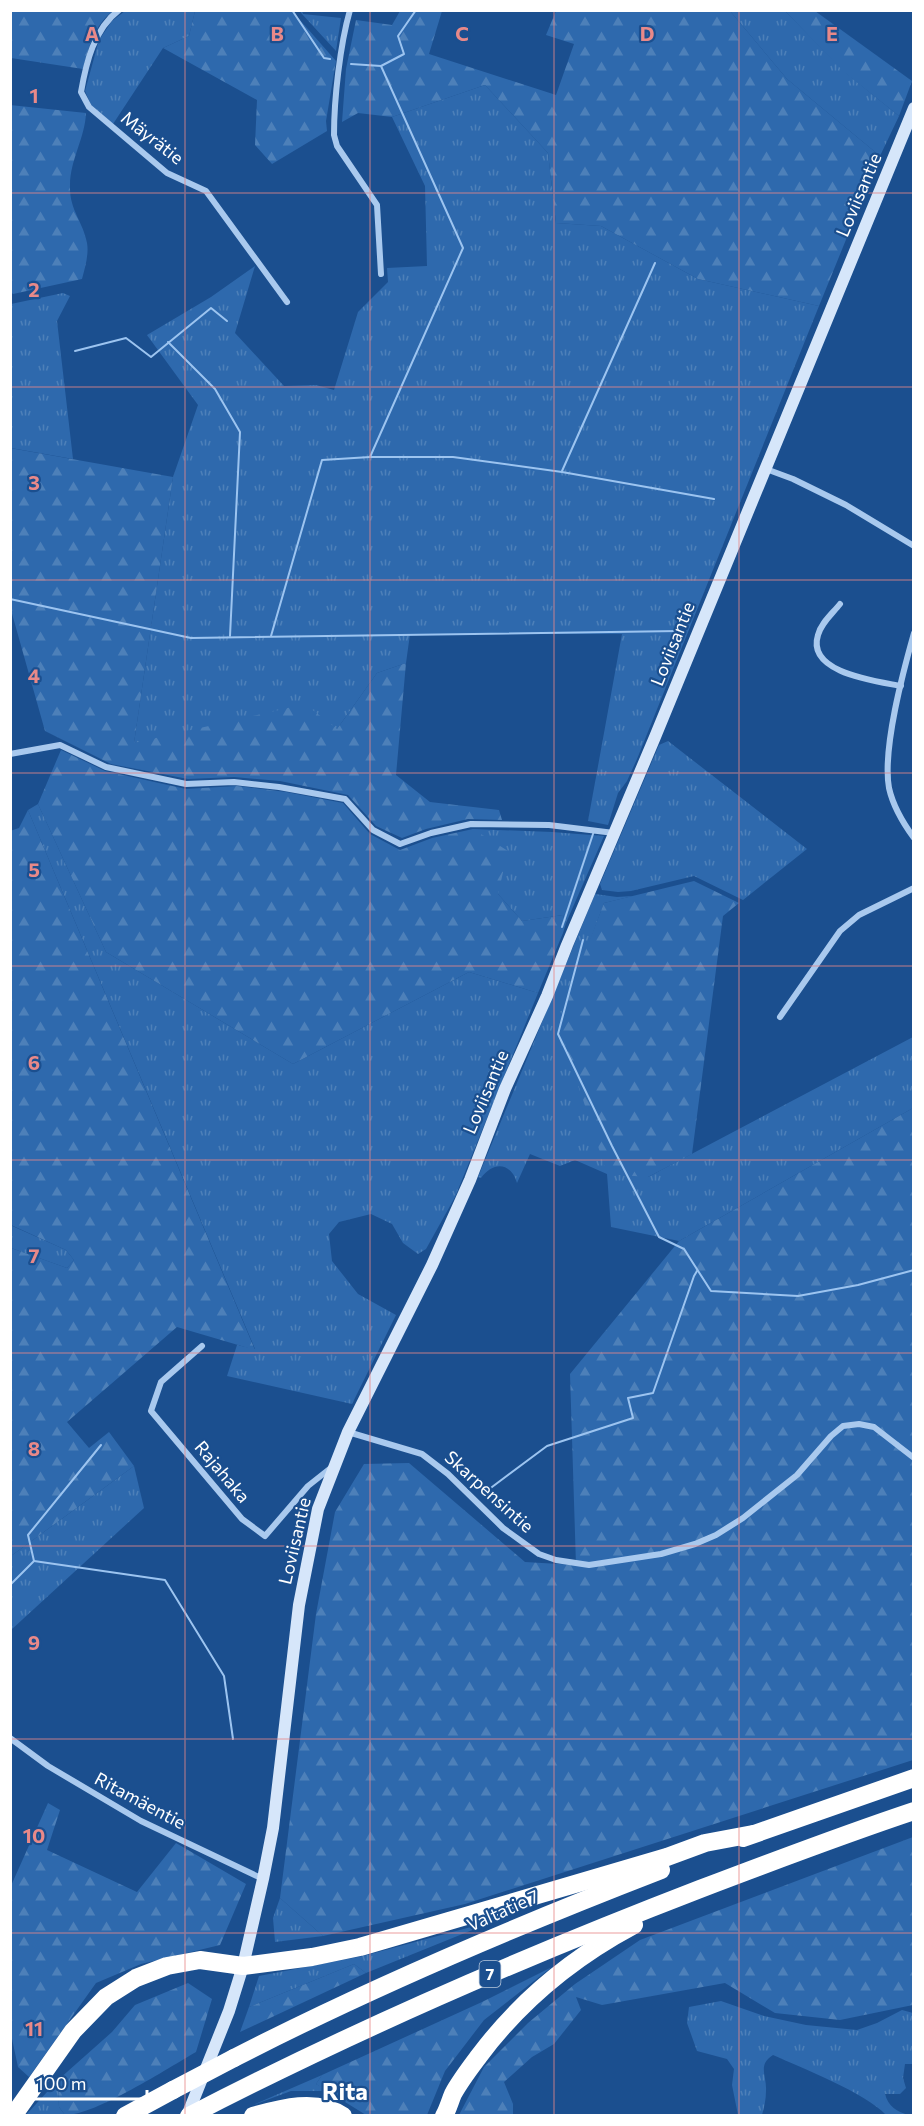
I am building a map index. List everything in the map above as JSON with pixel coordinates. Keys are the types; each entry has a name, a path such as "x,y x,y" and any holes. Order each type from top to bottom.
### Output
{"highway":[{"name":"Valtatie 7","path":"125,2115 298,2025 556,1910 753,1834 914,1778"},
{"name":"7","path":"188,2115 309,2054 569,1940 914,1810"},
{"path":"13,2115 73,2031 106,1997 151,1972 184,1962 200,1960 243,1966 312,1957 360,1947 667,1857 705,1843 753,1834"},
{"path":"444,2115 454,2093 499,2029 545,1986 586,1953 663,1910 772,1862"},
{"path":"253,2115 277,2109 312,2106 343,2115"}],"main road":[{"name":"Loviisantie","path":"188,2115 229,2011 243,1966 263,1879 273,1828 299,1605 318,1509 348,1432 432,1265 465,1191 505,1089 547,996 914,108"}],"street":[{"name":"Mäyrätie","path":"118,10 108,19 96,39 81,92 89,107 167,173 206,191 287,302"},
{"path":"350,10 342,53 334,135 337,146 377,205 381,274"},
{"path":"765,468 793,478 846,505 914,546"},
{"path":"840,604 822,626 818,635 817,650 822,659 838,670 901,686"},
{"path":"914,633 901,686 889,752 889,788 902,821 914,838"},
{"path":"10,754 60,745 106,767 186,784 234,782 279,787 345,799 373,830 400,844 431,833 471,824 549,825 614,833"},
{"path":"780,1017 840,931 859,915 914,888"},
{"name":"Rajahaka","path":"202,1346 161,1382 152,1411 242,1519 265,1536 308,1486 334,1465"},
{"name":"Skarpensintie","path":"348,1432 422,1454 448,1474 503,1528 539,1554 556,1560 588,1565 661,1554 716,1535 743,1518 797,1475 831,1436 843,1426 859,1424 874,1427 914,1458"},
{"name":"Ritamäentie","path":"10,1738 48,1766 141,1821 263,1879"}],"green space":[{"path":"11,11 113,11 97,30 83,69 11,58"},
{"path":"125,11 195,11 189,36 163,48 113,124 91,105 85,91 99,40 112,21"},
{"path":"195,11 292,11 336,61 326,121 327,131 272,164 255,145 257,100 163,48 189,36"},
{"path":"300,11 303,14 341,18 336,51 302,14"},
{"path":"400,11 442,11 429,54 556,95 574,44 546,35 556,11 730,11 787,79 880,156 819,306 698,279 601,226 556,223 548,153 485,85 392,117 358,113 342,122 346,69 356,20 392,25"},
{"path":"730,11 785,11 846,73 899,116 880,156 787,79"},
{"path":"785,11 815,11 912,81 899,116 844,72"},
{"path":"485,85 548,153 556,223 601,226 698,279 819,306 637,759 627,781 618,793 608,825 588,821 622,634 410,634 406,663 377,673 337,729 134,743 173,477 198,405 147,335 211,297 255,266 235,333 284,386 316,385 334,390 358,312 388,282 387,268 427,266 425,186 392,117"},
{"path":"10,105 86,113 72,167 70,185 74,209 87,243 82,279 13,294 10,291"},
{"path":"63,293 70,296 57,321 73,459 11,448 11,304"},
{"path":"10,448 173,477 134,743 305,704 337,729 377,673 406,663 396,775 430,802 499,810 502,820 468,819 426,829 402,838 376,826 348,795 280,781 234,777 188,779 111,764 45,731 11,610"},
{"path":"668,741 807,849 743,900 694,876 631,891 602,890 600,884 659,745"},
{"path":"61,750 105,771 186,789 237,786 286,792 343,803 370,834 400,850 432,838 473,829 508,851 498,894 522,921 563,915 566,923 563,933 538,993 469,972 293,1064 106,952 38,804"},
{"path":"38,804 106,952 293,1064 469,972 538,993 455,1197 426,1249 418,1254 403,1243 392,1224 371,1214 339,1222 329,1234 332,1261 358,1294 396,1315 352,1404 227,1376 237,1345 255,1349 28,810"},
{"path":"28,810 255,1350 177,1327 67,1422 89,1448 109,1432 134,1466 11,1556 11,1248 67,1268 74,1260 66,1250 11,1225 10,831 19,828"},
{"path":"473,829 604,836 566,923 563,915 522,921 498,894"},
{"path":"694,881 739,903 723,916 692,1154 648,1177 607,1174 558,1022 604,903"},
{"path":"595,894 617,897 633,896 604,903 584,957 648,1177 913,1037 913,1108 679,1241 611,1227 607,1174 575,1160 560,1166 530,1154 517,1183 511,1171 501,1166 486,1172 481,1178 478,1177"},
{"path":"913,1108 913,1760 465,1904 323,1936 280,1898 316,1614 335,1512 364,1464 409,1463 525,1562 576,1565 570,1374 679,1241"},
{"path":"10,1225 66,1250 74,1260 67,1268 11,1248"},
{"path":"134,1466 144,1508 11,1630 11,1556"},
{"path":"48,1803 60,1810 47,1850 137,1892 176,1843 246,1884 220,1945 141,1964 96,1983 29,2077 18,2067 11,2034 10,1888"},
{"path":"913,1837 913,2005 840,2020 775,2013 725,1983 602,2005 576,1997 581,2010 554,2044 532,2057 504,2082 513,2104 513,2115 459,2115 484,2067 528,2023 575,1984 640,1940"},
{"path":"280,1898 323,1936 275,1942 273,1918"},
{"path":"497,1920 366,1973 354,1964 249,2007 259,1976 363,1956"},
{"path":"354,1964 366,1973 240,2032 249,2007"},
{"path":"552,1967 484,2020 445,2071 427,2115 366,2115 316,2084 322,2075 482,2002"},
{"path":"188,1983 212,1999 196,2052 112,2100 94,2108 65,2115 59,2107 58,2080 112,2032 135,2005"},
{"path":"721,2001 764,2016 806,2025 857,2030 902,2010 913,2013 913,2064 905,2064 903,2078 906,2088 900,2094 885,2094 888,2102 894,2108 909,2115 886,2115 849,2090 773,2055 764,2067 766,2094 762,2115 738,2115 732,2085 734,2069 727,2059 697,2051 687,2023 689,2007"},
{"path":"322,2075 316,2084 329,2091 291,2091 253,2105"},
{"path":"58,2080 59,2107 65,2115 25,2116"}],"waterway":[{"path":"292,10 324,58 330,59"},
{"path":"351,64 381,66 404,54 398,36 416,10"},
{"path":"370,457 463,248 381,66"},
{"path":"562,471 655,263"},
{"path":"75,351 126,338 151,357 211,308 227,321"},
{"path":"168,342 215,389 240,432 230,636"},
{"path":"271,636 322,460 370,457 453,457 562,472 714,499"},
{"path":"10,599 191,638 679,631"},
{"path":"562,927 594,831"},
{"path":"583,940 558,1034 659,1237 684,1249 711,1291 798,1296 858,1285 914,1270"},
{"path":"484,1493 547,1446 633,1418 628,1398 653,1393 697,1271"},
{"path":"10,1585 34,1561 28,1535 101,1445"},
{"path":"34,1561 165,1580 224,1676 233,1739"}],"district":[{"name":"Rita","path":"345,2092"}]}
